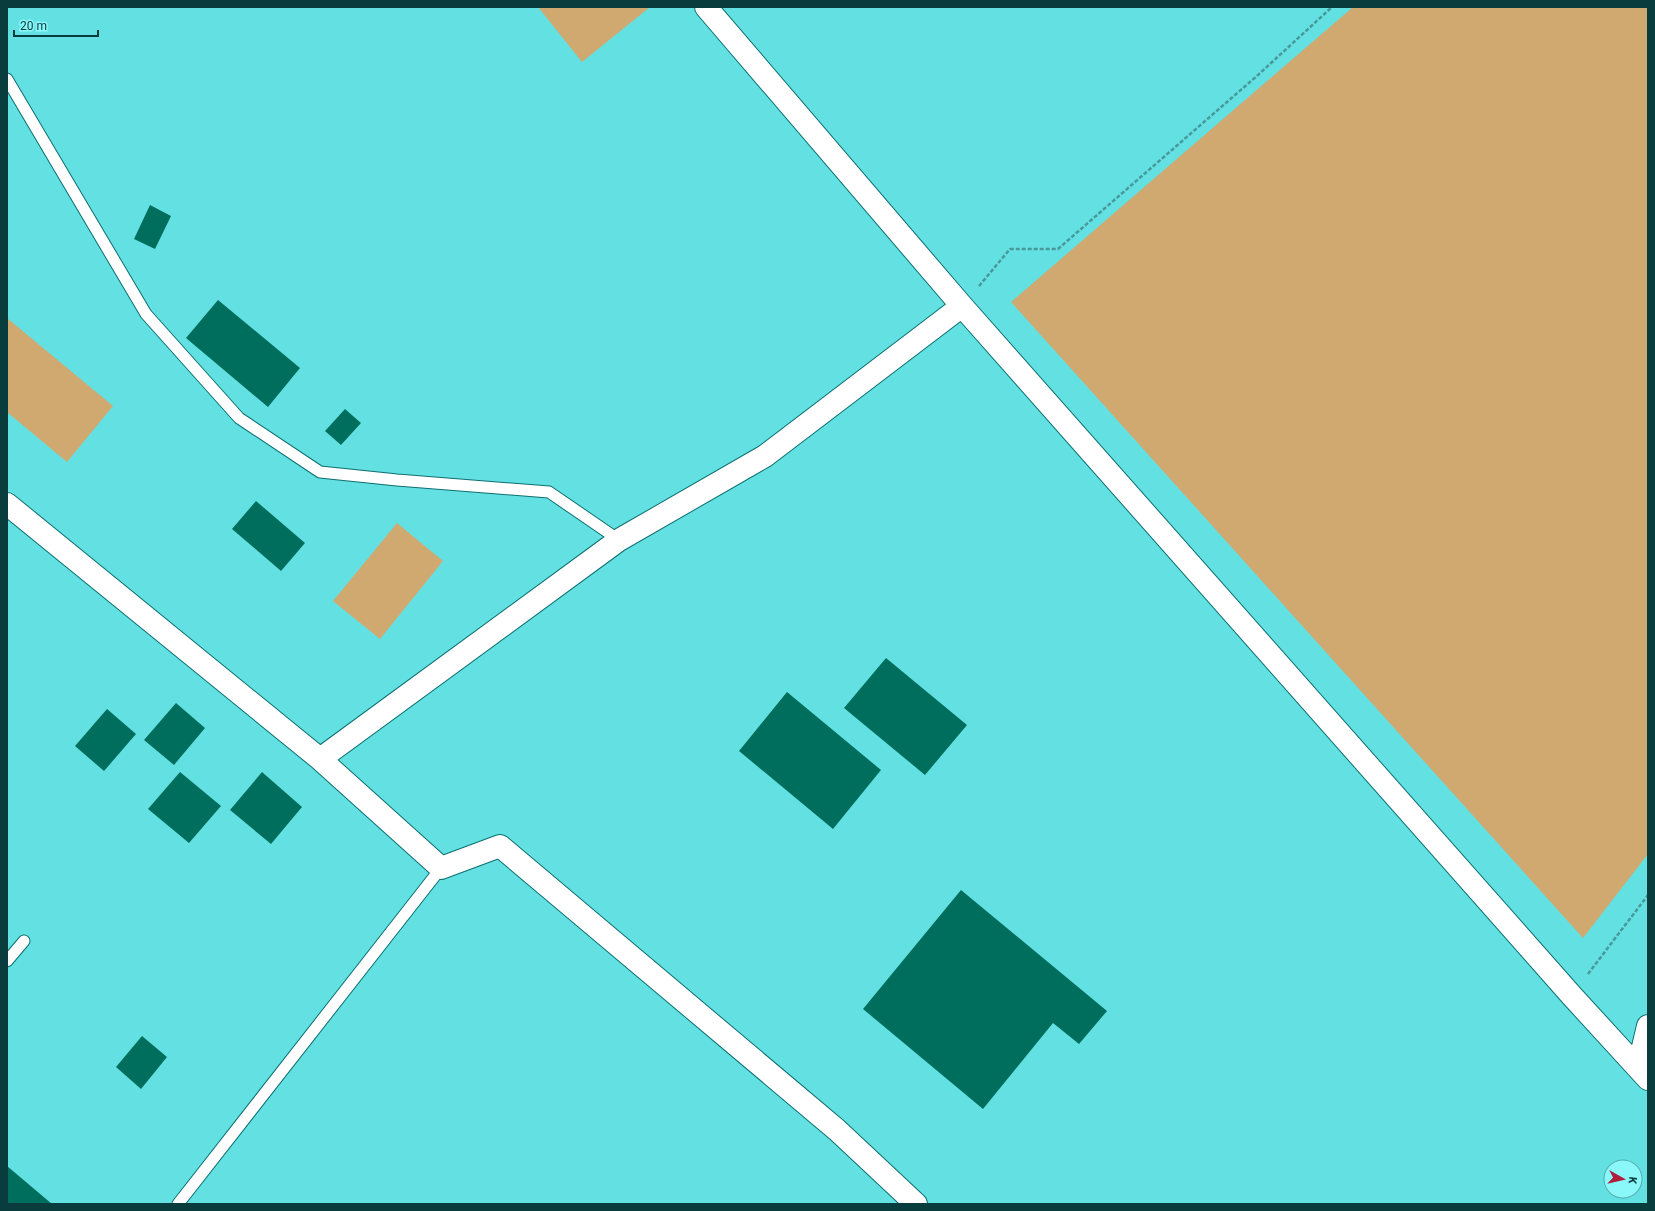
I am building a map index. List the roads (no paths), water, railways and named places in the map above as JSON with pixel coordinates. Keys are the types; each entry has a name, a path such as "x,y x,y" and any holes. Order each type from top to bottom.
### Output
{"street":[{"path":"706,7 962,306 1572,996 1643,1073"},
{"path":"320,759 619,540 765,456 962,306"},
{"path":"7,504 320,759 441,868 500,846 837,1130 916,1204"},
{"path":"1643,1073 1648,1026"}],"lane":[{"path":"7,79 146,314 239,418 320,472 397,480 548,492 619,540"},
{"path":"178,1204 441,868"},
{"path":"7,961 24,941"}]}
